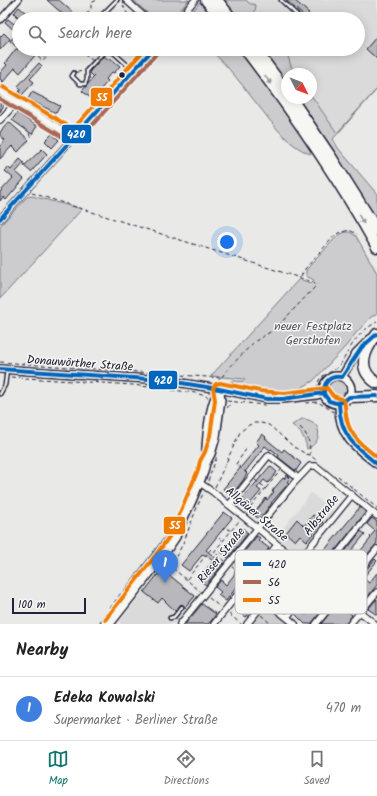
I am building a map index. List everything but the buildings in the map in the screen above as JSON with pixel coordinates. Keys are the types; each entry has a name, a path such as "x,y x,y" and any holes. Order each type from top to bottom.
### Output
{"highway":[{"path":"206,0 216,12"},
{"path":"217,0 226,12"},
{"path":"250,56 308,136 377,247"},
{"path":"260,56 281,84"},
{"path":"295,104 331,157 377,230"},
{"path":"377,334 366,350 364,363 368,375 377,382"},
{"path":"350,393 377,390"},
{"path":"350,393 377,396"}],"main road":[{"path":"342,377 362,347 377,334"},
{"name":"Donauwörther Straße","path":"4,372 163,380 219,389 267,399 283,399 320,394"},
{"path":"335,376 342,377 350,383 350,393 344,402 338,404 332,403 320,394 324,385 329,379 335,376"},
{"path":"107,624 178,522 206,463 206,452 213,402 219,389"},
{"path":"338,404 338,412 348,440 359,452 377,464"}],"street":[{"path":"0,20 18,0"},
{"path":"185,12 195,0"},
{"path":"124,2 140,12"},
{"path":"0,219 146,56"},
{"path":"0,92 74,137"},
{"path":"0,120 17,102"},
{"path":"229,505 269,455 298,478"},
{"name":"Rieser Straße","path":"239,550 298,478 312,465 316,466 352,495"},
{"name":"Allgäuer Straße","path":"197,480 283,550"},
{"path":"352,495 377,516"},
{"name":"Albstraße","path":"308,550 352,495"},
{"path":"340,550 371,512"},
{"path":"273,550 277,545"},
{"path":"367,561 377,549"},
{"name":"Rieser Straße","path":"180,624 235,555"},
{"path":"367,604 377,592"},
{"path":"214,624 235,598"},
{"name":"Albstraße","path":"247,624 255,614"},
{"path":"283,614 295,624"},
{"path":"316,624 324,614"},
{"path":"350,624 358,614"},
{"name":"Allgäuer Straße","path":"362,614 375,624"}],"lane":[{"path":"105,12 117,0"},
{"path":"281,0 294,12"},
{"path":"74,73 72,76 73,78 82,85 86,82 87,70 100,56"},
{"path":"116,56 133,71"},
{"path":"0,394 5,385 4,372"},
{"path":"170,618 174,617 182,607"}],"path":[{"path":"88,12 91,9 90,3 97,0"},
{"path":"124,2 127,12"},
{"path":"38,57 43,61 47,56"},
{"path":"87,56 94,62"},
{"path":"74,73 87,70"},
{"path":"29,133 31,139"},
{"path":"25,190 300,277 315,284 315,287 276,329 254,342 229,368 221,378 219,389"},
{"path":"300,277 304,269 336,234 349,230 357,234"},
{"path":"354,434 347,414 331,411 324,404 318,402 320,394 317,384 326,373 338,366 352,344 361,334 377,322"},
{"path":"0,362 221,378"},
{"path":"4,372 133,385 196,393 205,397"},
{"path":"214,488 240,432 251,424 261,423 272,426 294,447 310,455 320,463"},
{"path":"300,427 309,439 310,455"},
{"path":"247,448 236,464 266,488"},
{"path":"368,449 377,456"},
{"path":"197,480 200,457"},
{"path":"247,512 283,467"},
{"path":"338,476 377,508"},
{"path":"214,552 240,520"},
{"path":"169,530 178,522"},
{"path":"226,528 231,531"},
{"path":"219,537 223,541"},
{"path":"186,579 211,549 228,564"},
{"path":"172,563 170,566 204,594"},
{"path":"110,608 121,593"},
{"path":"259,614 271,624"}],"shaded area":[{"path":"236,0 377,0 377,89 337,133 317,104 317,68 291,68 282,56 365,56 365,12 246,12"},
{"path":"311,493 335,512 304,550 292,550 276,537"},
{"path":"163,570 198,597 176,624 120,624 120,621 158,574 160,575"}],"green space":[{"path":"133,0 189,0 178,12 146,12"},
{"path":"202,0 211,12 192,12"},
{"path":"222,0 246,0 250,4 254,4 256,7 254,12 231,12"},
{"path":"216,56 246,56 313,149 310,154 295,146 282,135 230,70"},
{"path":"265,56 288,56 292,68 281,68 281,78"},
{"path":"377,89 333,139 338,148 377,194 377,219 301,104 317,104 337,133"},
{"path":"32,196 82,209 0,299 0,226 27,197"},
{"name":"neuer Festplatz Gersthofen","path":"350,232 356,236 377,273 377,314 371,317 313,381 301,388 286,391 285,393 270,393 234,386 229,383 231,381 244,381 245,379 211,376 299,279 311,283 314,280 306,276 306,270 338,235"},
{"path":"337,379 345,382 348,390 345,398 337,401 329,398 326,390 329,382"},
{"path":"302,419 308,420 317,426 318,431 316,441 307,449 302,435 292,425"},
{"path":"259,614 279,614 291,624 251,624"}],"transit line":[{"name":"55","path":"3,87 73,129 139,56"},
{"name":"420","path":"0,219 147,56"},
{"name":"56","path":"78,141 154,56"},
{"name":"56","path":"0,99 71,142"},
{"name":"420","path":"342,377 362,347 377,334"},
{"name":"420","path":"0,369 163,380 219,389 267,399 283,399 324,393"},
{"name":"420","path":"342,377 331,378 326,383 324,394 329,401 336,403 343,402 349,397 377,396"},
{"name":"55","path":"105,620 171,534 198,470 210,436 215,400 213,388 216,384 220,383 260,391 284,393 327,388 333,396 344,401 346,418 354,436 377,457"},
{"name":"420","path":"339,404 340,415 345,432 355,445 377,464"}],"place":[{"name":"Edeka Kowalski","path":"165,583"}]}
